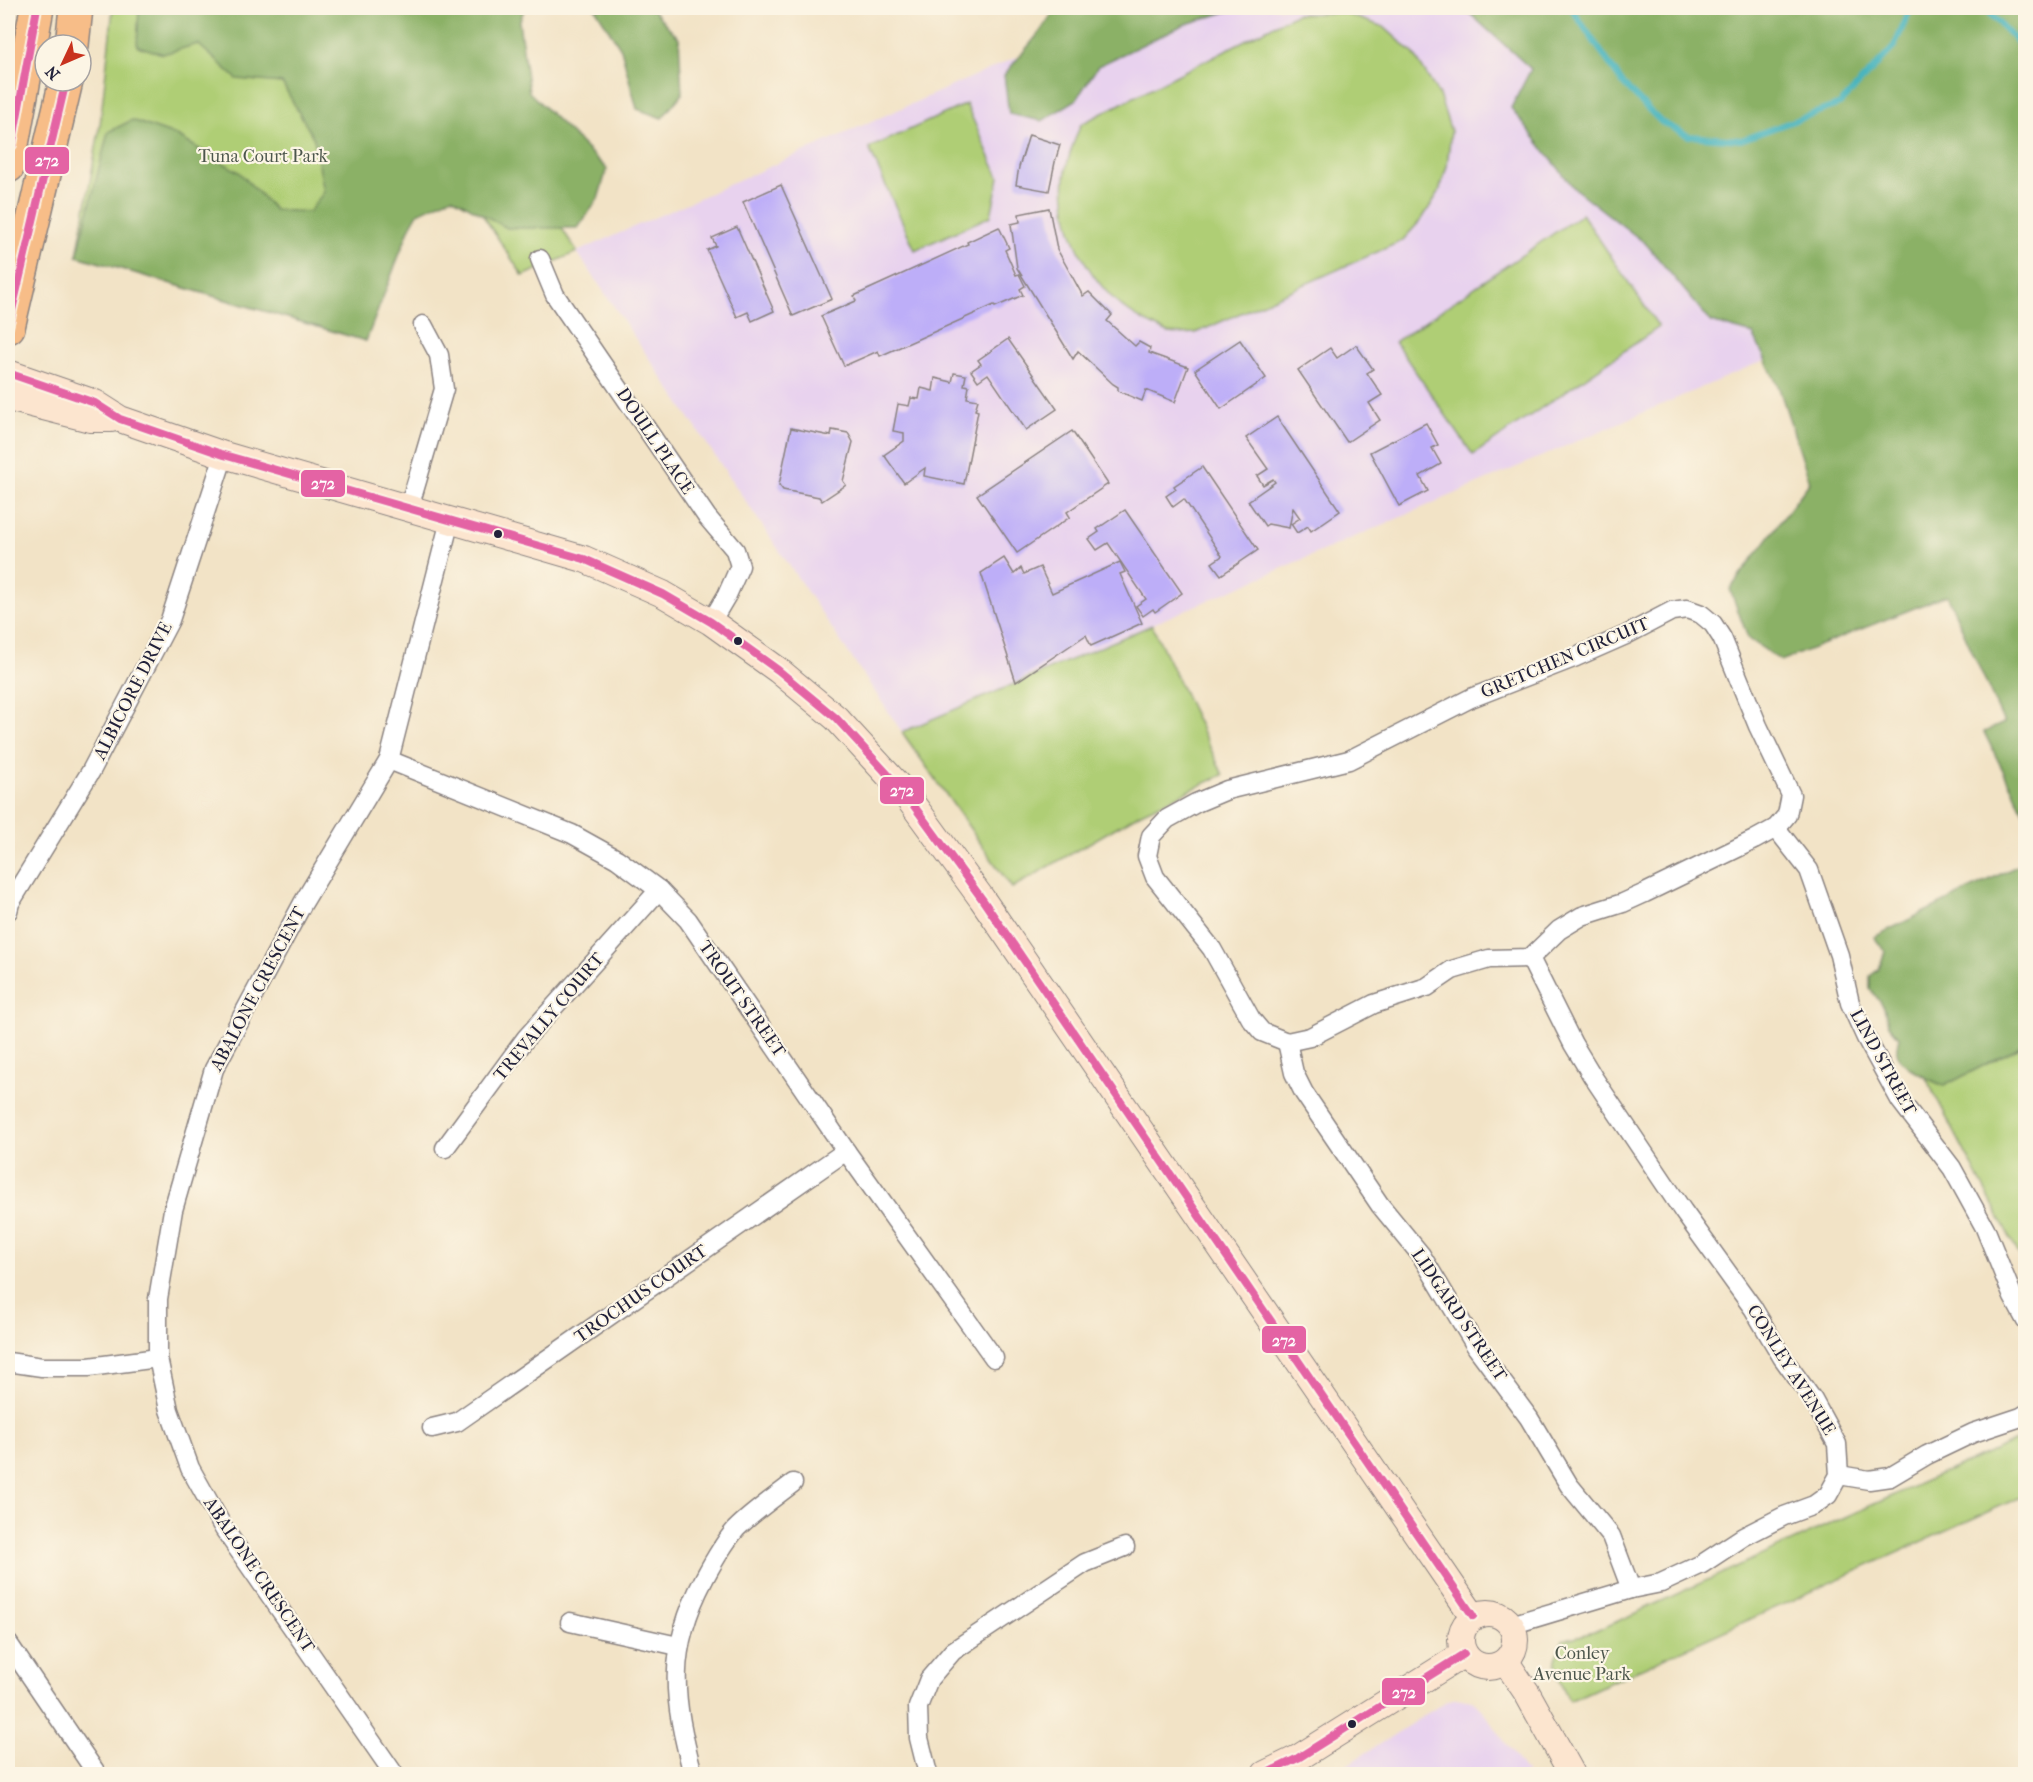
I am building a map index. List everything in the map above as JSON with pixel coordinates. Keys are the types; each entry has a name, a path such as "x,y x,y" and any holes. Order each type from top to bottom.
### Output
{"highway":[{"path":"8,166 37,8"},
{"path":"73,33 76,8"},
{"path":"8,327 63,93"}],"street":[{"name":"DOULL PLACE","path":"540,259 555,295 707,517 735,549 740,566 711,622"},
{"path":"409,508 444,389 439,355 423,325"},
{"path":"8,373 95,403 120,419 224,455 584,558 663,594 711,622 778,670 836,718 903,791 982,900 1473,1617"},
{"path":"8,398 90,418 120,419"},
{"name":"ALBICORE DRIVE","path":"8,911 10,903 91,771 170,620 224,455"},
{"name":"ABALONE CRESCENT","path":"394,1774 224,1528 190,1468 169,1410 158,1358 158,1299 173,1210 214,1069 303,903 389,760 450,520"},
{"name":"GRETCHEN CIRCUIT","path":"1287,1042 1262,1032 1251,1019 1212,949 1155,877 1147,856 1151,836 1167,819 1196,803 1227,790 1349,760 1471,698 1576,657 1672,611 1687,609 1701,614 1713,624 1722,638 1758,726 1791,795 1787,815 1776,828"},
{"name":"TROUT STREET","path":"389,760 572,834 617,859 659,890 688,920 846,1151 994,1358"},
{"path":"1287,1042 1310,1037 1374,1004 1427,987 1452,970 1489,959 1530,958 1559,930 1582,916 1623,903 1776,828"},
{"name":"LIND STREET","path":"1776,828 1809,870 1839,955 1851,1003 1866,1038 1900,1100 1952,1168 1985,1228 2025,1321"},
{"name":"TREVALLY COURT","path":"445,1148 526,1038 659,890"},
{"name":"CONLEY AVENUE","path":"1530,958 1573,1044 1593,1077 1683,1211 1753,1308 1782,1357 1814,1400 1838,1444 1839,1475"},
{"name":"LIDGARD STREET","path":"1287,1042 1294,1073 1304,1093 1380,1205 1420,1255 1477,1348 1529,1418 1569,1485 1611,1536 1630,1589"},
{"name":"TROCHUS COURT","path":"432,1428 457,1422 846,1151"},
{"path":"8,1362 42,1367 88,1367 158,1358"},
{"path":"1511,1625 1630,1589 1661,1583 1702,1564 1764,1526 1814,1505 1828,1495 1839,1475 1869,1480 1890,1478 1927,1455 1973,1433 2025,1414"},
{"path":"693,1774 680,1725 676,1677 678,1646 691,1603 711,1565 737,1529 793,1483"},
{"path":"928,1774 919,1738 918,1707 929,1679 953,1651 1085,1563 1125,1547"},
{"path":"1483,1613 1492,1613 1502,1616 1511,1625 1515,1642 1513,1652 1506,1662 1484,1668 1474,1665 1464,1654 1460,1645 1461,1632 1473,1617 1483,1613"},
{"path":"570,1622 678,1646"},
{"path":"8,1643 97,1774"},
{"path":"1265,1774 1298,1758 1464,1654"},
{"path":"1506,1662 1527,1692 1572,1774"}],"shaded area":[{"path":"1128,8 1921,8 2026,201 2025,248 902,732 577,252"},
{"path":"1456,1698 1472,1701 1482,1709 1527,1774 1333,1774 1445,1702"}],"green space":[{"name":"Tuna Court Park","path":"113,8 422,8 577,252 523,276 458,178 401,214 366,341 77,256 100,125"},
{"name":"Tuna Court Park","path":"139,8 525,8 519,22 529,92 607,169 598,199 578,228 507,228 452,197 418,213 410,227 366,341 77,256 108,132 132,120 177,136 239,172 275,210 309,212 324,192 314,139 282,83 237,79 198,44 163,54 137,46"},
{"path":"595,8 651,8 679,38 682,94 662,118 637,109 621,49"},
{"path":"1056,8 1239,8 1183,25 1098,66 1076,100 1042,121 1009,114 1004,75 1040,32"},
{"path":"1468,8 2025,8 2025,815 1984,732 2004,723 1947,595 1781,661 1748,638 1730,589 1810,482 1779,388 1753,334 1711,322 1646,244 1574,188 1511,108 1531,69 1468,12"},
{"path":"1343,13 1384,27 1414,54 1439,95 1451,131 1447,166 1439,192 1422,219 1402,241 1196,333 1169,333 1135,316 1119,304 1092,274 1074,238 1068,218 1064,189 1066,170 1081,124 1296,14"},
{"path":"966,104 999,177 991,216 915,250 869,148"},
{"path":"1582,214 1659,327 1473,455 1395,342"},
{"path":"1152,625 1223,775 1141,813 1012,888 902,732"},
{"path":"2025,862 2025,1044 1944,1086 1909,1068 1899,1058 1897,1048 1899,1037 1888,1024 1884,1007 1870,988 1870,976 1879,969 1885,951 1874,937"},
{"path":"2025,1044 2025,1266 1926,1078 1944,1086"},
{"name":"Conley Avenue Park","path":"2025,1437 2025,1495 1569,1701 1555,1665 1563,1640 1594,1632"}],"building":[{"path":"1029,135 1060,145 1049,191 1016,185"},
{"path":"781,185 832,299 793,316 743,202"},
{"path":"1049,208 1057,249 1083,296 1089,292 1112,315 1107,321 1135,346 1139,342 1150,348 1149,353 1188,367 1175,402 1146,390 1142,401 1118,391 1118,387 1078,351 1073,359 1017,268 1011,224 1020,222 1019,214"},
{"path":"737,227 774,311 752,321 748,312 737,317 707,250 716,246 712,238"},
{"path":"999,227 1009,248 1005,250 1016,275 1019,274 1025,286 1020,289 1023,295 995,307 994,305 880,356 878,351 844,366 821,316 856,301 854,296 968,244 967,242"},
{"path":"1008,339 1057,409 1026,430 988,374 978,381 971,371 981,364 978,360"},
{"path":"1240,340 1266,378 1221,409 1195,370"},
{"path":"1356,345 1373,369 1367,373 1382,395 1369,403 1380,420 1347,442 1298,370 1330,348 1337,358"},
{"path":"954,373 966,375 964,385 969,386 967,398 978,400 975,410 978,411 964,484 924,476 925,468 904,483 884,455 904,441 904,433 893,431 898,404 909,406 911,398 919,399 921,388 933,391 935,378 952,382"},
{"path":"1277,417 1340,511 1311,531 1308,526 1297,533 1291,524 1300,518 1293,508 1289,528 1268,524 1265,526 1248,501 1275,482 1273,479 1263,485 1257,476 1268,469 1246,438"},
{"path":"1426,423 1438,445 1432,448 1441,464 1420,476 1428,491 1399,506 1370,452"},
{"path":"791,428 831,436 832,430 848,433 853,442 843,481 846,485 822,501 819,497 783,490 779,485"},
{"path":"1072,431 1108,484 1067,512 1070,517 1017,553 977,495"},
{"path":"1202,467 1258,550 1221,575 1212,563 1222,556 1184,499 1173,507 1166,496 1176,489 1174,486"},
{"path":"1125,510 1182,593 1155,612 1153,609 1143,616 1136,606 1146,599 1108,543 1097,550 1089,539 1099,532 1097,529"},
{"path":"1004,558 1014,574 1021,568 1024,574 1040,567 1052,593 1120,562 1125,572 1120,574 1142,623 1091,646 1086,635 1016,682 981,573"}],"waterway":[{"path":"1571,8 1624,85 1661,122 1689,136 1741,140 1840,104 1894,47 1911,8"},
{"path":"1981,8 1986,10 2026,51"}],"transit line":[{"name":"272","path":"12,145 37,8"},
{"name":"272","path":"8,327 63,93"},
{"name":"272","path":"8,373 95,403 120,419 224,455 584,559 663,594 711,622 778,670 836,718 903,791 982,899 1473,1616"},
{"name":"272","path":"1265,1774 1298,1758 1464,1654"}]}
